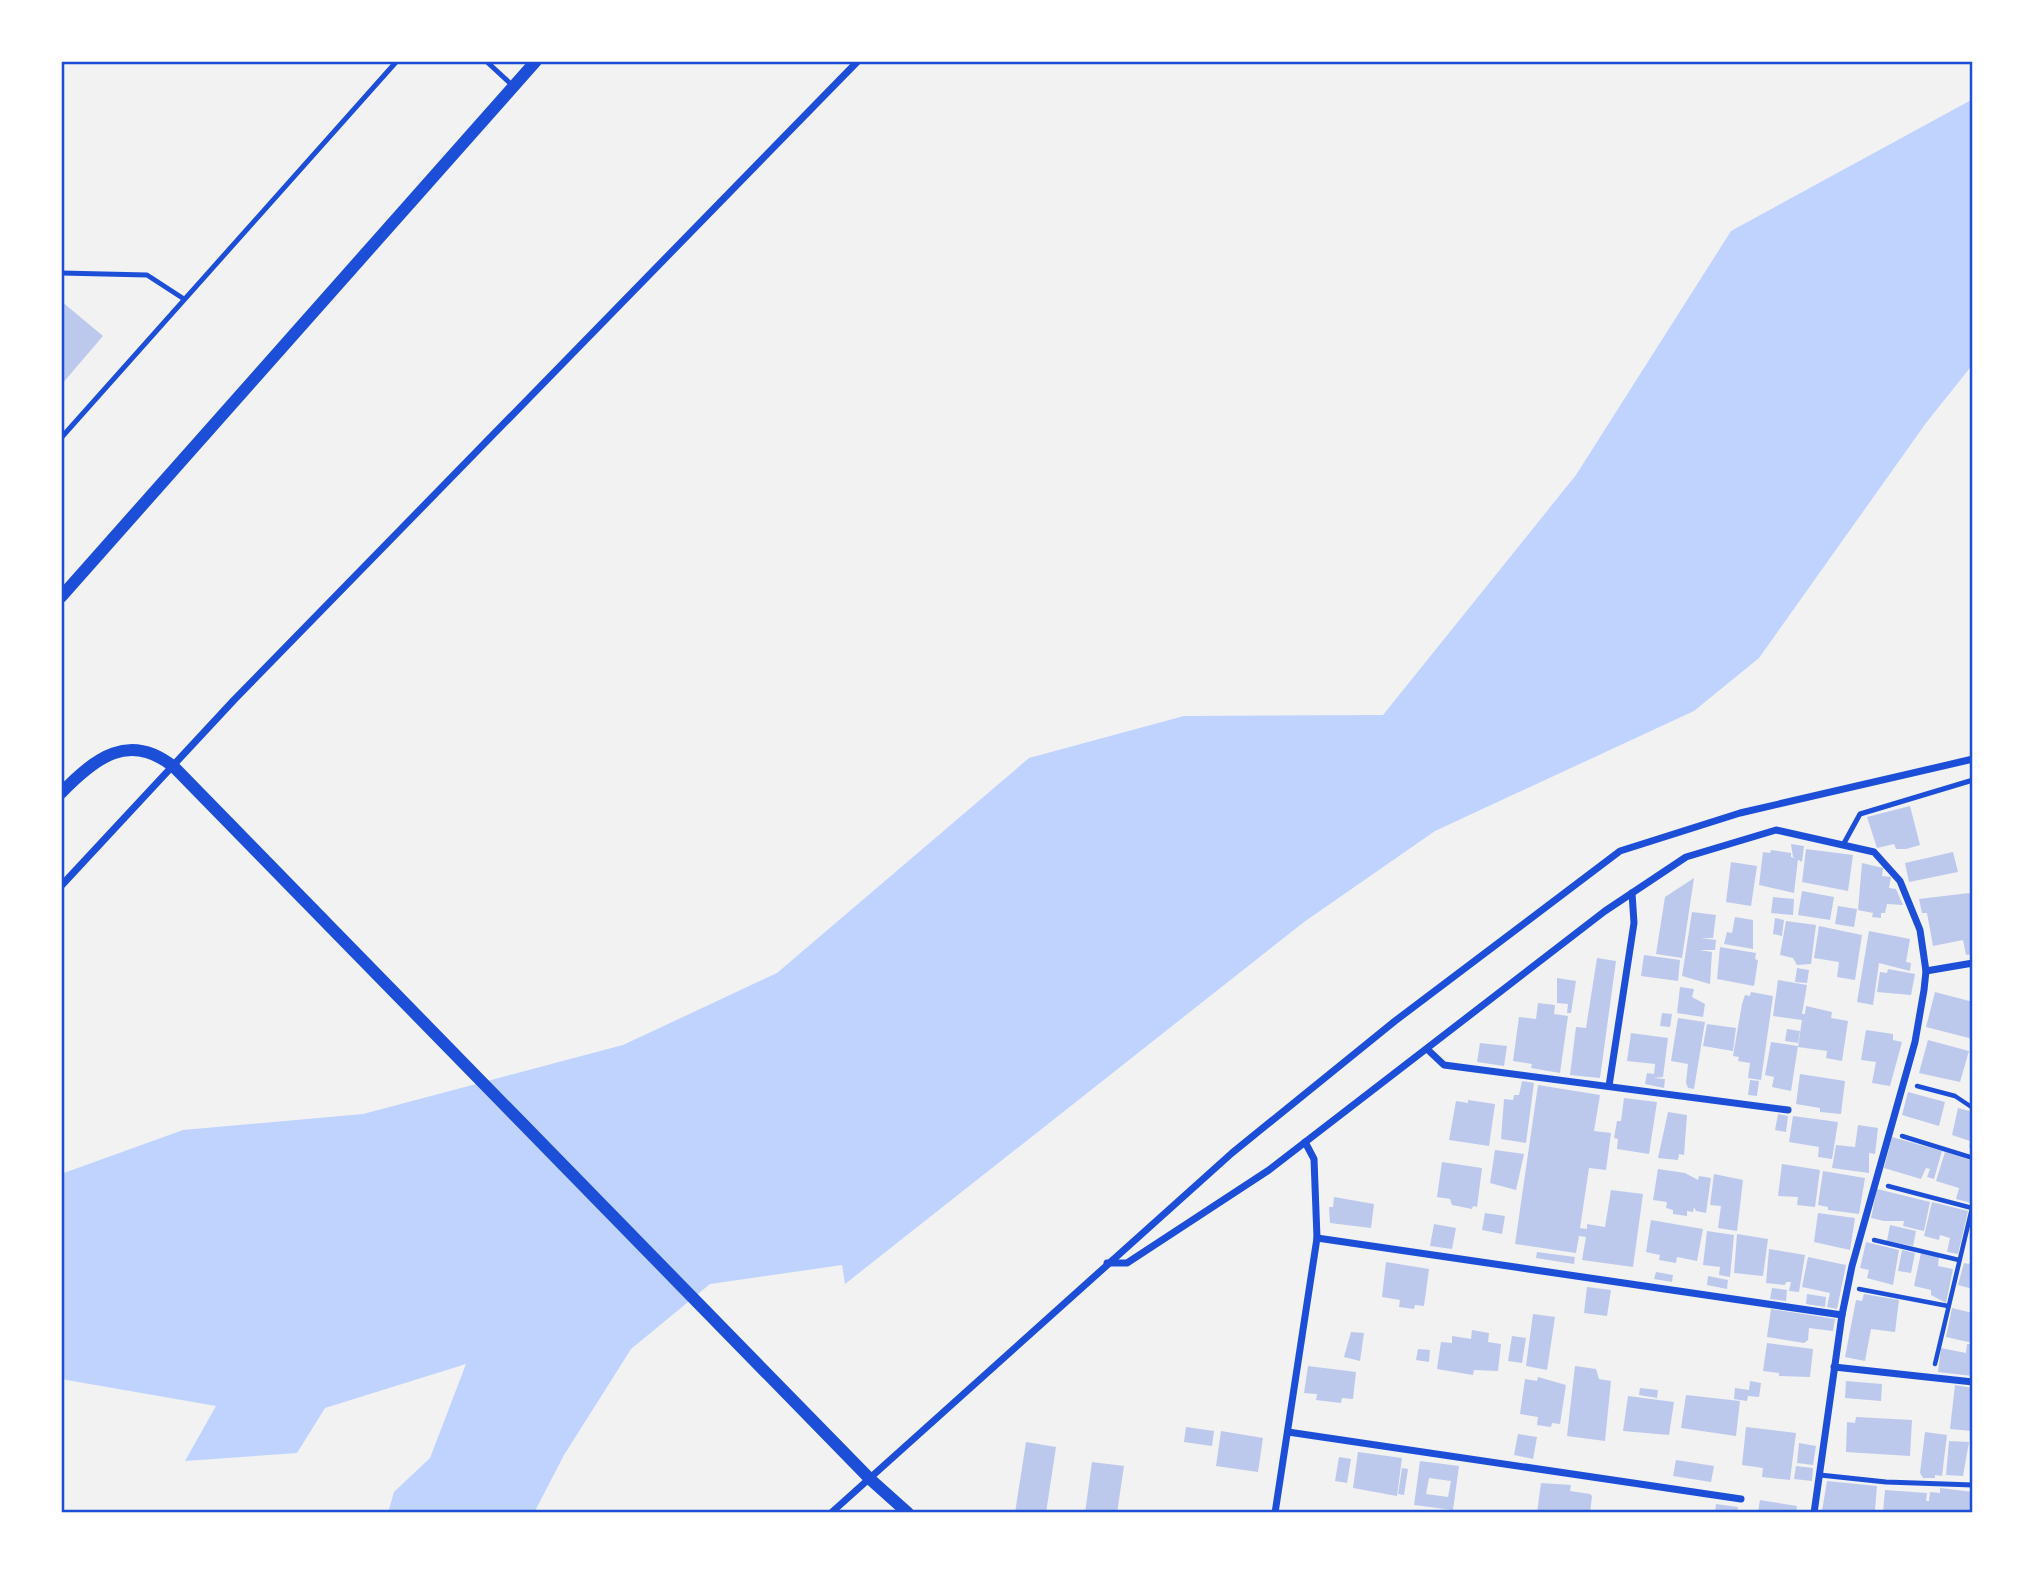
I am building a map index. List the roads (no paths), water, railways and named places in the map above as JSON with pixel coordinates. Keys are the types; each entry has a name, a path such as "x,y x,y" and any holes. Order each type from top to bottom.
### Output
{"street":[{"path":"61,597 536,61"},
{"path":"61,886 178,771 234,700 858,61"},
{"path":"61,793 95,761 116,752 145,750 178,771 636,1243 870,1479 908,1513"},
{"path":"831,1513 1232,1153 1363,1048 1620,851 1740,813 1973,759"},
{"path":"1107,1263 1127,1263 1305,1142 1632,893 1686,857 1776,830 1874,852 1900,881 1920,930 1926,971 1915,1042 1873,1182 1842,1315 1814,1513"},
{"path":"1609,1087 1634,923 1632,893"},
{"path":"1926,971 1973,963"},
{"path":"1427,1049 1444,1065 1788,1110"},
{"path":"1275,1513 1317,1238 1314,1158 1305,1142"},
{"path":"1317,1238 1842,1315"},
{"path":"1834,1367 1973,1382"},
{"path":"1288,1432 1741,1499"}],"lane":[{"path":"61,438 397,61"},
{"path":"486,61 513,86"},
{"path":"61,273 147,275 184,299"},
{"path":"1843,845 1860,814 1973,780"},
{"path":"1820,1475 1886,1482 1973,1485"}],"water":[{"path":"1973,99 1973,364 1926,423 1759,658 1694,711 1435,831 1304,922 845,1284 842,1265 710,1284 631,1349 564,1455 534,1513 388,1513 394,1492 430,1458 466,1364 325,1408 297,1453 185,1461 216,1406 61,1379 61,1174 183,1130 363,1114 623,1045 777,973 1029,758 1184,716 1383,715 1576,475 1731,231"}]}
